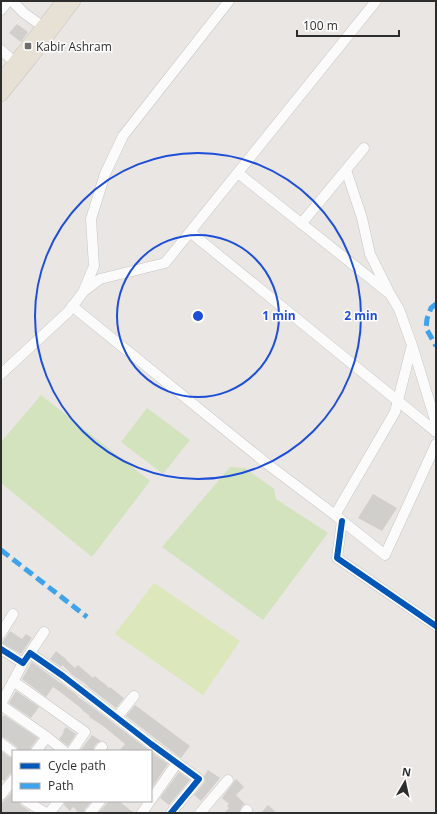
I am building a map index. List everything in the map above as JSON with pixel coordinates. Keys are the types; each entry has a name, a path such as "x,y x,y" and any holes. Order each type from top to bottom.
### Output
{"main road":[{"path":"47,29 63,1"},
{"path":"1,95 19,65 47,29 74,1"},
{"path":"1,80 19,65"}],"street":[{"path":"1,10 8,1"},
{"path":"12,1 24,13 47,29"},
{"path":"84,291 94,266 91,219 105,174 123,136 229,1"},
{"path":"1,374 68,312 84,291 100,279 165,263 376,1"},
{"path":"1,50 19,65"},
{"path":"301,224 364,148"},
{"path":"346,170 362,218 370,254 399,309 412,345 436,423"},
{"path":"238,173 390,294"},
{"path":"190,232 436,432"},
{"path":"72,306 260,458 385,555 436,444"},
{"path":"412,345 395,412 338,518 337,558 436,626"},
{"path":"1,633 13,614"},
{"path":"44,632 23,663 1,704 63,750"},
{"path":"1,649 23,663"},
{"path":"30,653 63,676 199,779 171,813"},
{"path":"13,681 85,732 73,750"},
{"path":"117,717 134,696"},
{"path":"37,750 47,737"},
{"path":"1,743 12,751"},
{"path":"152,799 177,763"},
{"path":"200,813 228,780"},
{"path":"7,792 12,782"},
{"path":"49,813 58,802"},
{"path":"90,813 99,802"},
{"path":"142,813 150,802"},
{"path":"33,803 46,813"}],"green space":[{"path":"41,395 150,481 92,557 1,483 1,442"},
{"path":"147,408 190,440 163,474 121,442"},
{"path":"230,467 245,468 274,489 276,499 328,533 263,620 162,547"},
{"path":"154,583 240,641 203,695 115,634"}],"building":[{"path":"17,24 28,32 21,42 9,33"},
{"path":"373,494 397,508 382,531 358,518"},
{"path":"10,631 22,639 26,634 32,638 21,654 2,643"},
{"path":"56,651 75,668 78,665 93,678 95,676 124,698 116,708 71,674 62,665 61,667 50,659"},
{"path":"32,662 149,750 120,750 125,744 103,726 89,717 90,716 82,709 59,691 53,687 46,697 22,679"},
{"path":"16,691 39,707 31,718 9,703"},
{"path":"135,705 190,746 181,758 126,716"},
{"path":"4,715 38,738 30,750 18,750 17,747 5,738 1,737 1,718"},
{"path":"66,727 76,734 68,746 59,739"},
{"path":"92,735 101,741 97,743 93,750 81,750"},
{"path":"1,751 12,758 12,773 4,781 1,779"},
{"path":"152,753 168,764 152,788"},
{"path":"208,770 220,778 201,801 194,795 204,783 204,776"},
{"path":"179,772 190,780 169,805 160,798"},
{"path":"236,779 244,787 236,795 245,804 242,806 239,813 224,813 229,808 227,806 229,804 222,798"},
{"path":"12,792 12,802 20,802 22,806 30,811 28,813 1,813 1,804"},
{"path":"65,802 91,802 85,809 84,813 79,813 73,807 70,811 64,805"},
{"path":"108,802 120,802 134,813 98,813"},
{"path":"268,805 277,813 261,813"}],"marked path":[{"path":"436,304 431,308 427,319 426,328 436,346"},
{"path":"1,550 87,617"}],"cycle path":[{"path":"342,521 337,558 436,626"},
{"path":"1,649 23,663 30,653 63,676 199,779 171,813"}],"place":[{"name":"Kabir Ashram","path":"28,46"}]}
